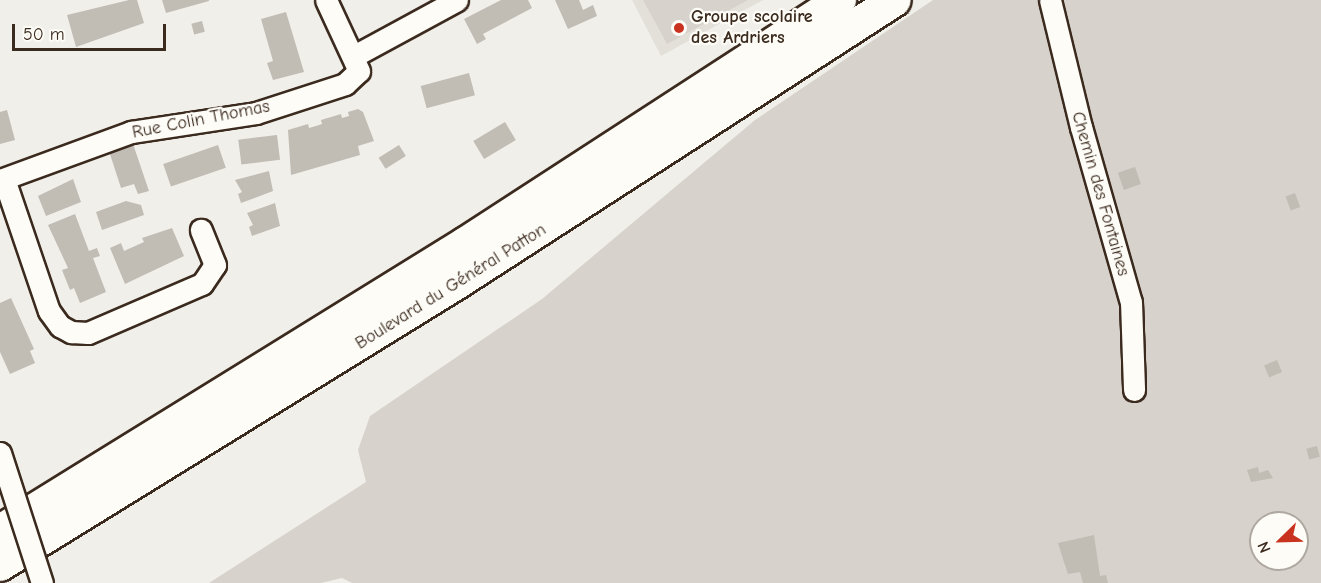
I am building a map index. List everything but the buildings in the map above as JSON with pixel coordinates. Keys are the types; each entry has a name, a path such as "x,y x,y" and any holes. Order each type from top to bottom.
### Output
{"highway":[{"name":"Boulevard du Général Patton","path":"0,531 465,243 840,0"},
{"name":"Boulevard du Général Patton","path":"0,565 447,290 895,0"}],"street":[{"path":"326,0 354,56 457,0"},
{"name":"Chemin des Fontaines","path":"1050,0 1081,127 1131,302 1134,390"},
{"name":"Rue Colin Thomas","path":"2,180 131,132 256,113 345,84 359,71 354,56"},
{"path":"2,180 49,311 60,326 71,332 88,333 202,284 215,265 201,230"},
{"path":"0,453 42,583"}],"shaded area":[{"name":"Groupe scolaire des Ardriers","path":"632,0 763,0 661,56"},
{"name":"Groupe scolaire des Ardriers","path":"643,0 748,0 667,44"},
{"path":"933,0 1321,0 1321,583 352,583 342,578 321,583 209,583 366,482 358,450 370,416 542,299 755,120"}],"place":[{"name":"Groupe scolaire des Ardriers","path":"679,28"}]}
